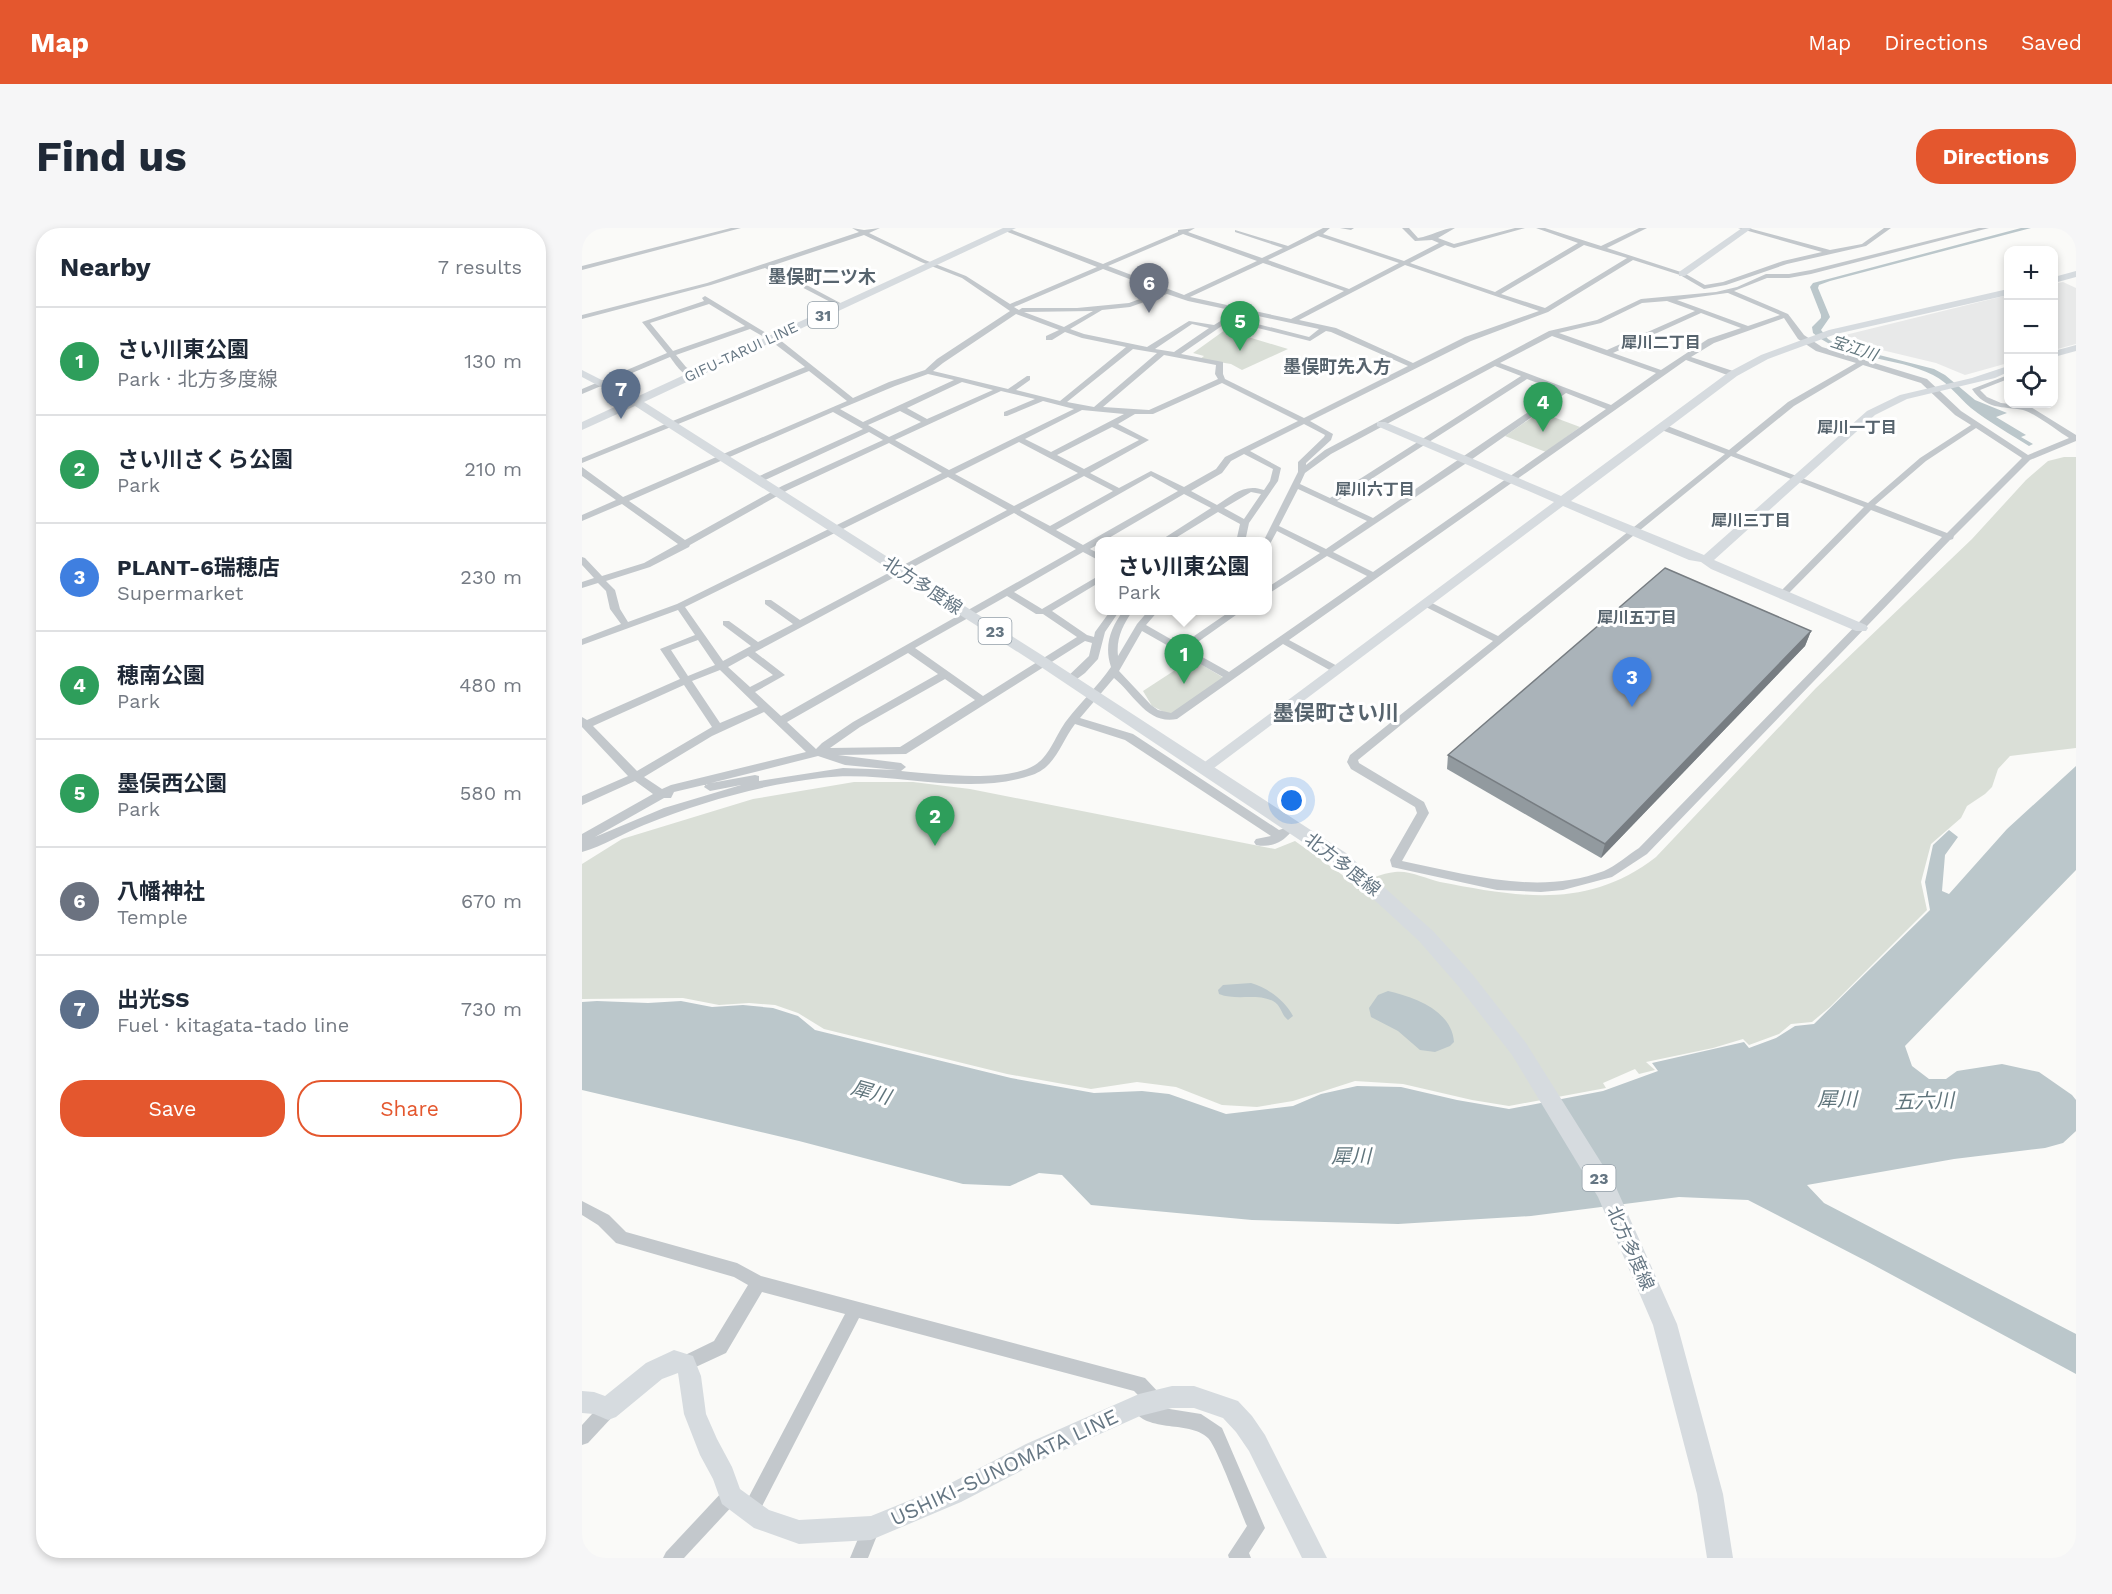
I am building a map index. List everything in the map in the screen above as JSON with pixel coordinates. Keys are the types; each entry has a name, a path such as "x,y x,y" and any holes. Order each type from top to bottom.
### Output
{"main road":[{"name":"GIFU-TARUI LINE","path":"582,426 1009,229"},
{"name":"北方多度線","path":"635,401 1205,767 1350,867 1426,936 1494,1016 1546,1090 1606,1190 1665,1324 1710,1494 1720,1558"}],"street":[{"path":"582,268 738,228"},
{"path":"855,228 932,265 964,277 1013,310 1082,336 1220,364 1219,374 1222,380 1329,434 1302,462 1302,472 1297,486 1270,537"},
{"path":"582,317 691,289 877,228"},
{"path":"1171,228 1349,291"},
{"path":"928,372 940,361 1013,310 1103,266 1192,228"},
{"path":"1184,298 1327,228"},
{"path":"1343,228 1351,228"},
{"path":"1405,228 1418,240 1433,238 1452,228"},
{"path":"1433,238 1458,246 1522,228"},
{"path":"1539,228 1682,274 1704,287 1715,286 1785,262 1868,244 1888,228"},
{"path":"1550,232 1558,228"},
{"path":"1601,248 1644,228"},
{"path":"1682,274 1745,228 1829,253"},
{"path":"1302,472 1328,452 1552,333 1599,322 1641,301 1730,291 1766,276 1789,276 1811,272 1986,228"},
{"path":"1009,229 1184,298 1325,328 1413,366"},
{"path":"1229,235 1241,230 1289,248"},
{"path":"1318,234 1546,311"},
{"path":"1212,243 1221,239"},
{"path":"1496,294 1584,242"},
{"path":"1292,321 1443,243"},
{"path":"1103,537 1219,471 1228,459 1468,339 1546,311 1632,258"},
{"path":"765,265 842,306"},
{"path":"2058,279 2076,274"},
{"path":"691,289 771,338 852,401"},
{"path":"1013,310 1102,308 1130,305 1168,291"},
{"path":"1730,291 1786,315 1809,340 1834,355 1914,376 1935,388 1958,413 2027,458"},
{"path":"1205,767 1732,374 1765,356 1829,334 2004,293"},
{"path":"1668,297 1747,328"},
{"path":"692,375 683,369 646,322 710,301"},
{"path":"1048,338 1102,308"},
{"path":"1176,355 1241,310"},
{"path":"1607,353 1701,311"},
{"path":"1125,615 1116,628 1113,640 1112,657 1115,670 1147,707 1164,718 1173,717 1662,373 1711,341 1786,315"},
{"path":"1230,319 1310,339 1325,328"},
{"path":"1149,349 1191,322 1216,328"},
{"path":"582,392 671,354 750,327"},
{"path":"1552,333 1662,373"},
{"path":"1062,403 1132,345"},
{"path":"2058,353 2076,348"},
{"path":"1096,409 1163,352"},
{"path":"1686,358 1732,374"},
{"path":"1861,363 1791,404 1352,762 1420,805 1423,813 1396,860 1396,864 1519,888 1563,885 1608,874 1643,851 1862,628 1905,579 1950,537 2027,458 2076,438"},
{"path":"1495,364 1612,408"},
{"path":"582,461 810,368"},
{"path":"582,518 904,378 928,372 1081,408 1133,412 1150,412 1222,380"},
{"path":"1705,559 1712,556 1886,403 1935,388 1961,384 2004,372"},
{"path":"582,373 635,401"},
{"path":"2004,373 1976,389 1987,400 2004,407"},
{"path":"1332,501 1526,376"},
{"path":"1010,392 1027,378"},
{"path":"758,480 961,380"},
{"path":"582,585 641,568 686,545 777,492 1000,389"},
{"path":"1272,588 1465,460 1565,390"},
{"path":"1007,414 1042,399"},
{"path":"901,408 928,423"},
{"path":"582,642 625,624 680,606 1081,408"},
{"path":"2007,408 2029,410 2076,438"},
{"path":"833,409 1095,555"},
{"path":"1052,455 1133,412"},
{"path":"803,777 789,773 666,795 660,794 636,776 584,726 721,666 1145,440 1112,424"},
{"path":"1381,424 1633,532 1693,557 1705,559 1715,566 1862,628"},
{"path":"1782,595 1872,506 1938,447 1976,425"},
{"path":"1662,427 1950,537"},
{"path":"1020,439 1119,491"},
{"path":"1242,537 1245,523 1274,481 1277,468 1244,451"},
{"path":"583,473 686,545"},
{"path":"1050,530 1151,473 1245,523"},
{"path":"1297,486 1373,521"},
{"path":"1170,537 1249,489 1265,494"},
{"path":"1275,527 1374,576"},
{"path":"779,722 1095,542"},
{"path":"582,560 598,580 610,590 615,609 625,624"},
{"path":"1007,592 1039,612 1045,611 1095,581"},
{"path":"768,602 799,624"},
{"path":"1425,603 1499,640"},
{"path":"680,606 721,666 779,722 817,752 835,758 906,768 915,771 918,776"},
{"path":"1045,611 1084,636 1098,640"},
{"path":"1069,680 1094,657 1100,632 1112,615"},
{"path":"582,848 647,818 705,798 803,777 853,772 981,780 1032,772 1045,763 1073,720 1115,670 1140,626 1150,615"},
{"path":"1181,649 1232,615"},
{"path":"726,623 780,675 748,692"},
{"path":"1140,626 1230,677"},
{"path":"700,636 665,649 718,728"},
{"path":"582,839 660,794 692,783 817,752 902,751 1084,636"},
{"path":"1282,640 1337,670"},
{"path":"908,648 982,700"},
{"path":"817,752 840,735 945,674"},
{"path":"582,801 636,776 718,728 765,708"},
{"path":"1073,720 1129,738 1280,836"},
{"path":"1260,842 1270,842 1293,827"},
{"path":"582,1208 594,1212 615,1229 621,1238 737,1270 758,1283 1139,1384 1151,1414 1202,1422 1216,1434 1256,1528 1238,1557"},
{"path":"582,1437 608,1409 654,1371 674,1361 685,1364 720,1347 758,1283"},
{"path":"750,1512 855,1310"},
{"path":"672,1558 730,1496 724,1475 708,1447 696,1414 690,1376 685,1364"},
{"name":"USHIKI-SUNOMATA LINE","path":"730,1496 762,1520 800,1532 871,1528 953,1494 1034,1452 1146,1403 1194,1397 1230,1408 1257,1443 1315,1558"},
{"path":"582,1402 594,1403 608,1409"},
{"path":"859,1558 871,1528"}],"shaded area":[{"path":"2063,282 2076,288 2076,344 2058,349 2058,300 2058,283"},
{"path":"2004,296 2004,364 1965,375 1936,363 1865,346 1841,336"},
{"path":"1225,330 1288,349 1242,370 1231,364 1200,359 1204,356 1193,353"},
{"path":"1540,412 1580,427 1546,452 1505,436"},
{"path":"2076,457 2076,748 2010,756 1998,769 1992,787 1967,806 1961,818 1931,844 1921,882 1927,910 1830,1007 1812,1022 1791,1024 1779,1034 1749,1045 1743,1039 1713,1048 1646,1062 1655,1070 1639,1074 1635,1069 1603,1083 1606,1088 1509,1106 1403,1084 1355,1081 1293,1101 1257,1107 1222,1105 1176,1087 1137,1082 1091,1089 1007,1074 824,1029 798,1013 775,1005 749,1003 719,1005 683,998 582,999 582,864 622,839 753,799 854,782 913,782 970,789 1275,849 1295,841 1355,884 1385,874 1400,872 1412,873 1440,882 1525,895 1579,892 1605,885 1630,874 1656,857 1816,688 1972,539 2026,480 2048,461"},
{"path":"1192,659 1224,678 1170,715 1152,706 1143,691"}],"water":[{"name":"宝江川","path":"2021,228 2031,228 1830,281 1819,285 1818,288 1830,317 1821,330 1828,339 1836,344 1934,369 1945,375 1975,400 2007,413 1996,417 2026,435 2021,437 2033,444 2029,446 1985,418 1933,375 1903,364 1840,349 1813,333 1812,327 1821,315 1810,287 1813,283"},
{"name":"犀川","path":"2076,766 2076,870 1905,1046 1912,1066 1929,1079 1946,1079 1957,1071 2002,1064 2039,1072 2076,1100 2076,1131 2063,1143 2045,1148 1954,1159 1807,1185 1824,1203 2076,1334 2076,1374 1748,1200 1679,1197 1531,1216 1398,1224 1252,1220 1091,1205 1062,1175 1039,1173 1010,1186 963,1184 799,1141 582,1090 582,1002 681,1001 712,1007 743,1005 773,1008 798,1016 815,1030 1011,1078 1094,1093 1142,1091 1169,1094 1226,1114 1293,1106 1321,1094 1357,1086 1401,1087 1509,1109 1603,1091 1658,1071 1652,1063 1744,1042 1749,1048 1776,1038 1795,1026 1814,1024 1930,910 1925,882 1933,845 1949,830 1958,837 1945,855 1942,891 1949,894 2007,829"},
{"path":"1251,983 1275,996 1293,1016 1288,1020 1273,1001 1219,994 1218,990 1223,985"},
{"path":"1388,991 1409,997 1430,1007 1447,1022 1454,1042 1435,1052 1420,1050 1398,1031 1371,1017 1369,1008 1378,995"}],"building":[{"path":"1665,568 1811,631 1605,844 1448,755"}],"place":[{"name":"八幡神社","path":"1149,313"},
{"name":"墨俣西公園","path":"1240,351"},
{"name":"出光SS","path":"621,419"},
{"name":"穂南公園","path":"1543,432"},
{"name":"さい川東公園","path":"1184,684"},
{"name":"PLANT-6瑞穂店","path":"1632,707"},
{"name":"さい川さくら公園","path":"935,846"}],"district":[{"name":"墨俣町二ツ木","path":"822,276"},
{"name":"犀川二丁目","path":"1661,342"},
{"name":"墨俣町先入方","path":"1337,366"},
{"name":"犀川一丁目","path":"1857,427"},
{"name":"犀川六丁目","path":"1375,489"},
{"name":"犀川三丁目","path":"1751,520"},
{"name":"犀川五丁目","path":"1637,617"},
{"name":"墨俣町さい川","path":"1336,712"}],"water label":[{"name":"五六川","path":"1924,1101"}]}
